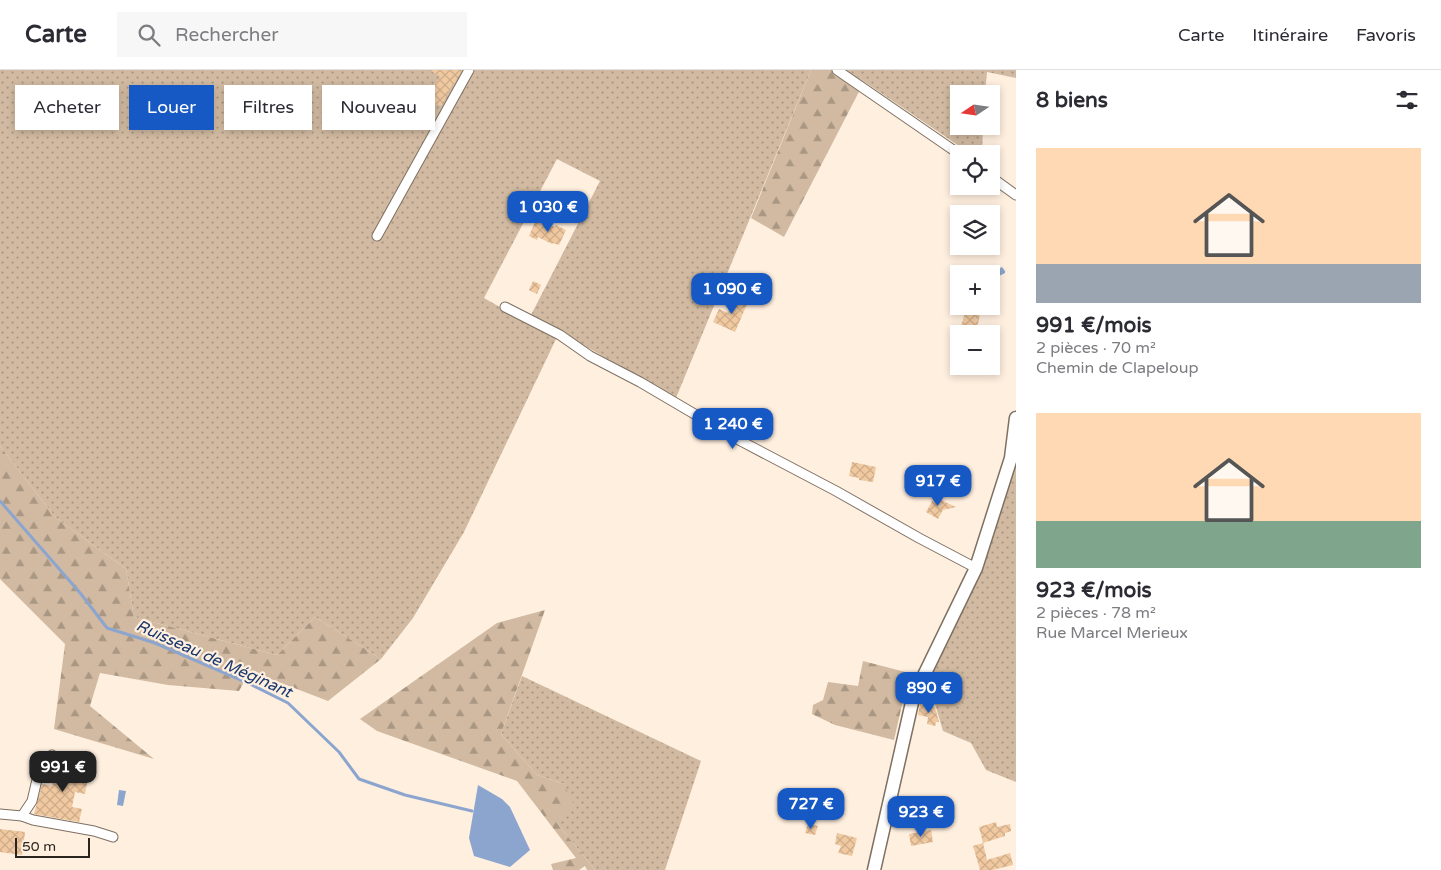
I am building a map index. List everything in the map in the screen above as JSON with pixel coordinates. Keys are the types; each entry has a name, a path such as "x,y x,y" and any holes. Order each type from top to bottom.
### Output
{"main road":[{"path":"874,870 913,698 976,568 1010,458 1016,418"}],"street":[{"path":"377,236 469,70"},
{"path":"837,70 950,148"},
{"path":"1000,184 1016,196"},
{"path":"505,307 560,335 590,356 640,382 737,439 976,568"},
{"path":"22,816 32,801 39,771 52,755"},
{"path":"0,814 22,816 33,820 94,831 113,837"}],"green space":[{"path":"0,70 811,70 676,398 531,315 600,181 557,159 484,298 556,339 464,532 413,618 381,659 315,617 277,655 134,617 126,569 55,517 0,446"},
{"path":"811,70 847,70 864,82 784,237 751,218"},
{"path":"847,70 1016,70 1016,78 987,72 986,85 950,85 950,135 983,135 982,145 958,145"},
{"path":"0,446 55,517 126,569 134,617 277,655 315,617 381,659 328,701 250,671 239,691 168,685 100,673 90,706 154,759 54,729 65,644 0,579"},
{"path":"1016,451 1016,782 986,770 971,743 943,731 928,680 962,608 1000,515"},
{"path":"545,610 501,734 537,775 564,784 574,805 556,822 595,870 587,870 585,866 579,870 553,870 551,864 576,858 517,781 377,731 360,719 497,623"},
{"path":"863,661 917,675 904,696 894,740 835,725 812,714 813,705 823,700 828,682 858,686"},
{"path":"522,676 701,761 665,870 595,870 556,822 564,784 537,775 501,734"}],"water":[{"path":"1002,267 1005,273 1000,276 1000,268"},
{"path":"478,785 502,799 510,807 530,850 510,867 474,856 469,838"},
{"path":"119,790 126,791 123,806 117,805"}],"building":[{"path":"428,70 462,70 441,106 435,103 435,85 440,76"},
{"path":"536,220 555,227 556,225 566,230 559,245 552,244 538,237 537,240 529,236"},
{"path":"533,281 541,285 537,294 529,290"},
{"path":"735,296 748,302 735,332 713,322 719,309 728,313"},
{"path":"964,315 980,315 978,325 961,325"},
{"path":"852,462 876,467 873,482 849,476"},
{"path":"935,496 956,507 943,510 938,519 926,512"},
{"path":"920,704 935,707 939,722 936,722 935,726 927,724 928,717 918,715"},
{"path":"59,763 90,768 85,794 75,792 72,807 82,809 79,822 34,814 42,784 52,786 54,773 57,773"},
{"path":"996,822 997,827 1010,824 1011,831 1005,833 1005,836 983,843 979,827"},
{"path":"808,824 818,826 815,835 805,833"},
{"path":"0,829 25,832 22,855 0,852"},
{"path":"931,830 933,842 911,846 909,834"},
{"path":"837,833 857,838 852,856 838,853 841,846 835,844"},
{"path":"983,843 987,860 1010,853 1013,865 992,870 980,870 973,846"}],"waterway":[{"name":"Ruisseau de Méginant","path":"0,501 81,594 107,628 155,643 248,683 288,703 339,752 359,779 405,795 472,811"}]}
